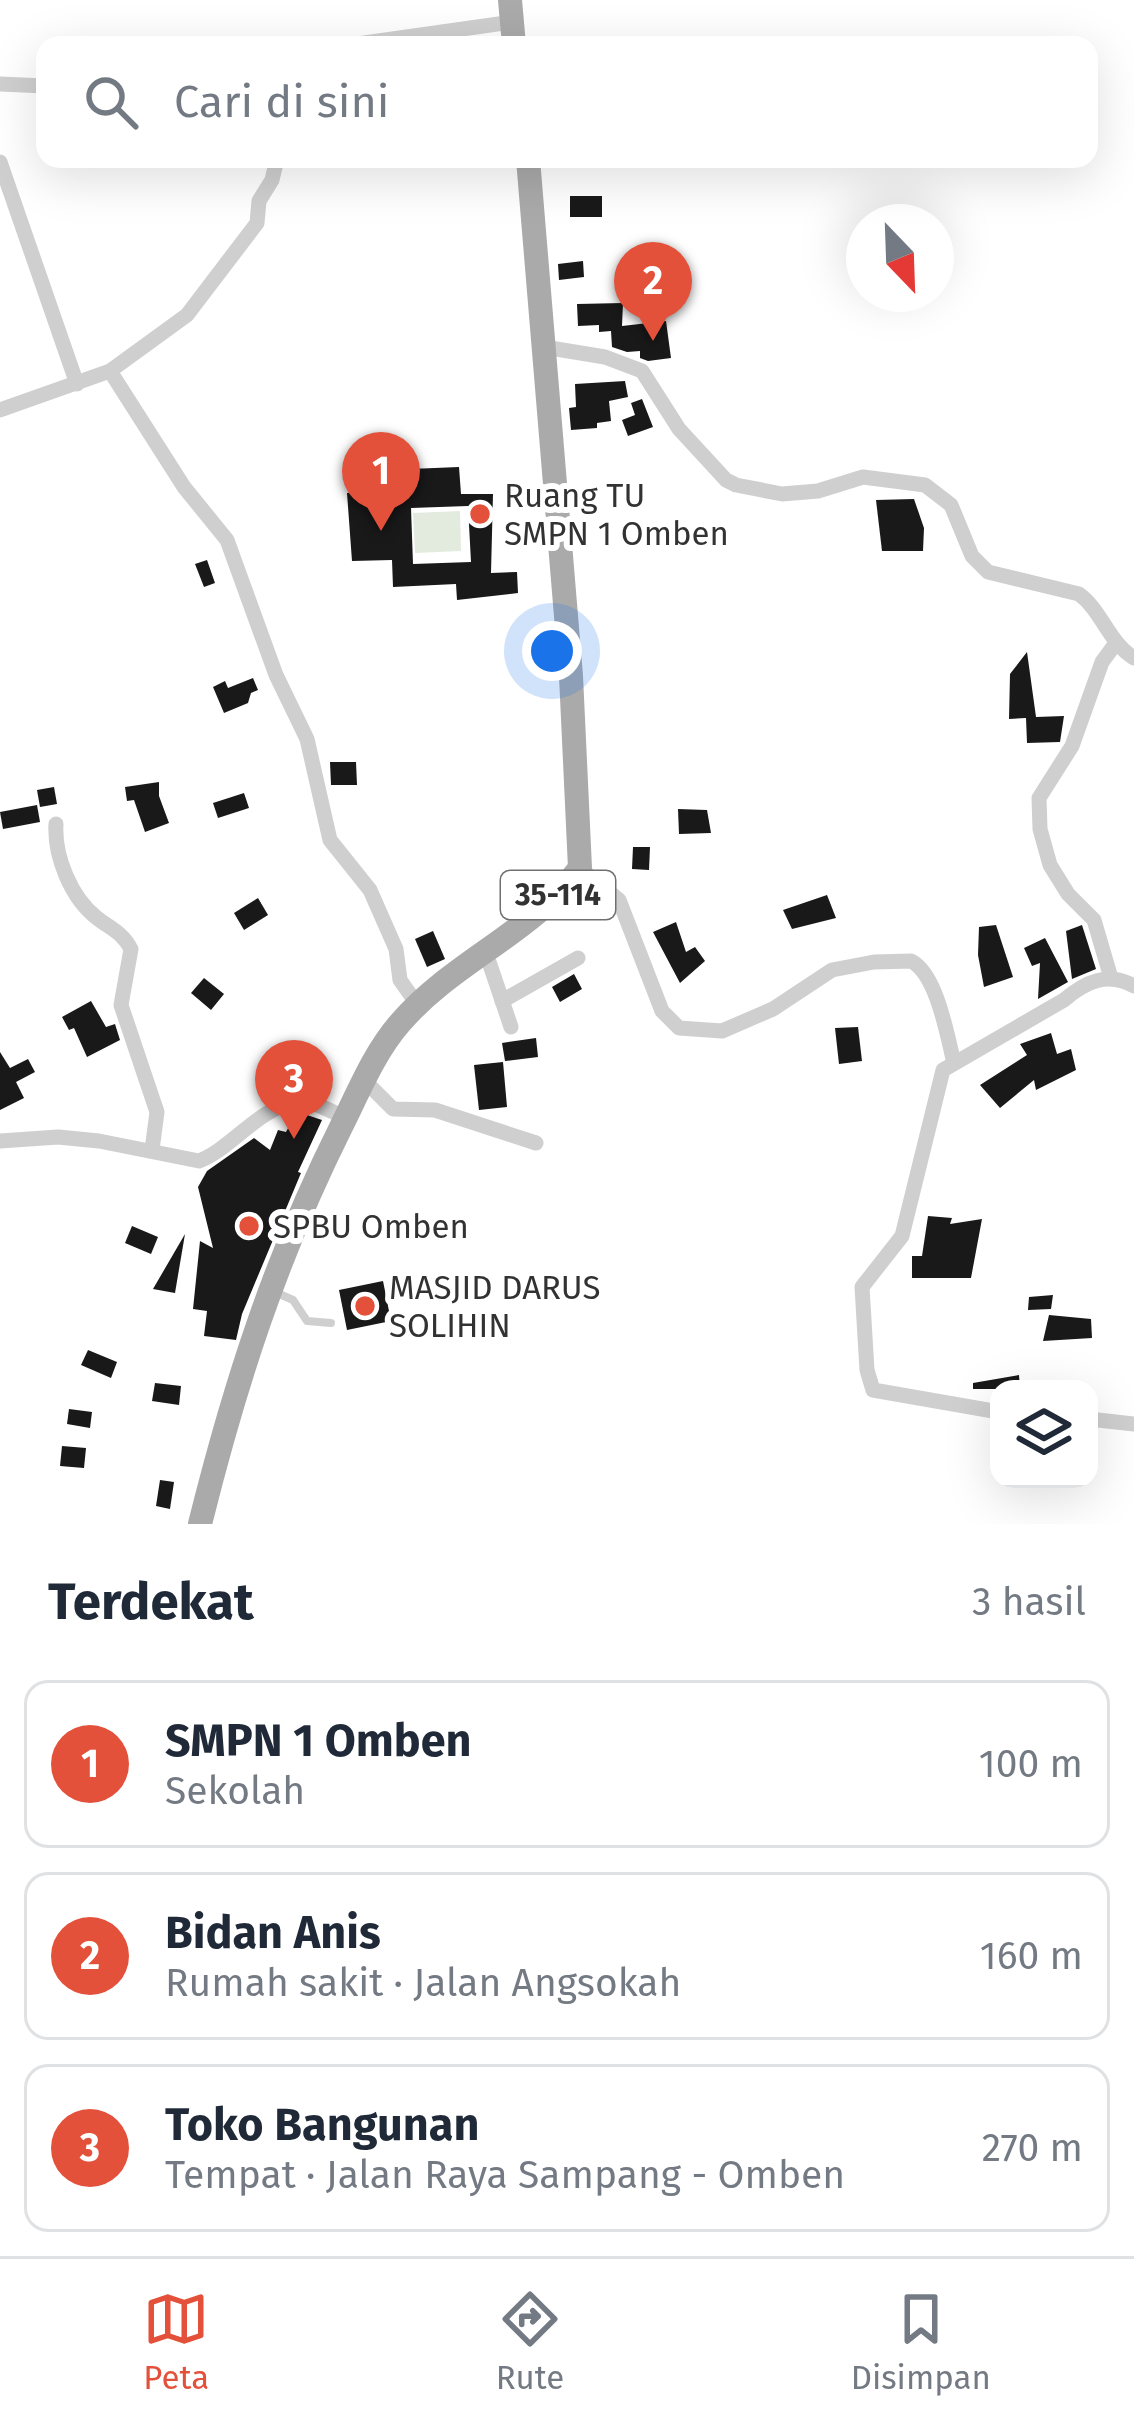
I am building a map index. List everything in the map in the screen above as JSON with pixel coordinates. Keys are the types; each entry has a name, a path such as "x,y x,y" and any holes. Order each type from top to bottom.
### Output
{"main road":[{"name":"35-114","path":"200,1524 267,1289 384,1045 417,1004 551,902 580,868 572,696 529,168"}],"street":[{"path":"413,36 512,22"},
{"path":"0,84 36,86"},
{"path":"0,162 77,384"},
{"path":"0,410 110,370 188,315 256,223 259,201 275,168"},
{"path":"544,346 622,361 642,370 680,429 736,485 782,494 862,477 925,485 951,505 972,556 988,572 1079,594 1134,658"},
{"path":"110,370 184,487 226,540 258,629 308,739 330,840 370,890 396,949 400,980 417,1004"},
{"path":"1111,978 1094,920 1068,894 1050,865 1039,811 1044,784 1072,746 1102,662 1117,643"},
{"path":"56,824 58,849 76,895 99,920 123,936 131,950 121,1005 158,1112 152,1150"},
{"path":"580,868 619,900 662,1011 679,1028 722,1030 773,1009 832,970 911,961 927,975 946,1024 954,1063"},
{"path":"486,953 511,1027"},
{"path":"502,1000 578,958"},
{"path":"990,1411 876,1392 867,1370 862,1287 902,1236 940,1077 954,1063 1082,985 1111,978 1134,986"},
{"path":"364,1080 393,1109 435,1110 536,1143"},
{"path":"0,1142 58,1137 199,1161 295,1102 312,1103 346,1118"},
{"path":"1098,1420 1134,1424"}],"lane":[{"path":"267,1289 293,1300 307,1322 331,1323"}],"shaded area":[{"path":"460,511 461,551 415,553 413,513"}],"building":[{"path":"570,196 602,196 602,217 570,217"},
{"path":"583,261 584,277 559,280 558,264"},
{"path":"623,303 622,326 666,321 671,358 648,361 640,358 640,351 612,347 611,331 599,332 599,325 578,326 577,304"},
{"path":"625,381 628,397 609,401 611,421 597,423 597,428 571,430 569,408 576,407 575,384"},
{"path":"642,399 653,427 628,436 622,420 635,415 631,403"},
{"path":"459,467 461,494 493,494 491,573 517,572 518,593 457,600 456,584 393,587 392,560 352,561 347,493 362,492 361,471","holes":["468,506 471,562 413,564 411,508"]},
{"path":"914,499 924,528 923,551 882,551 876,500"},
{"path":"207,560 215,583 204,587 195,564"},
{"path":"1027,652 1036,717 1064,716 1060,742 1027,743 1026,718 1009,719 1010,674"},
{"path":"253,678 258,690 251,693 248,703 224,713 213,687 225,681 228,688"},
{"path":"330,762 356,762 357,785 331,785"},
{"path":"159,782 169,823 145,832 134,800 127,801 125,787"},
{"path":"54,787 57,804 40,807 37,790"},
{"path":"244,793 249,808 218,818 213,803"},
{"path":"37,805 40,822 3,829 0,812"},
{"path":"678,809 707,810 711,833 679,834"},
{"path":"633,847 650,847 649,870 632,869"},
{"path":"827,895 836,918 792,929 783,910"},
{"path":"258,898 268,915 244,930 234,913"},
{"path":"676,922 686,952 695,947 705,961 680,983 653,932"},
{"path":"996,925 1013,977 984,987 979,927"},
{"path":"1082,925 1096,969 1072,979 1066,931"},
{"path":"433,931 445,959 427,967 415,939"},
{"path":"1045,938 1068,982 1038,999 1040,963 1032,966 1024,948"},
{"path":"574,974 582,989 560,1002 552,987"},
{"path":"204,978 224,994 211,1010 191,993"},
{"path":"91,1001 106,1027 115,1024 120,1040 87,1057 74,1028 69,1030 62,1017"},
{"path":"858,1027 862,1061 839,1064 835,1028"},
{"path":"1051,1033 1057,1054 1071,1049 1076,1070 1036,1090 1034,1080 1000,1108 980,1085 1027,1055 1020,1044"},
{"path":"536,1038 538,1057 505,1061 502,1043"},
{"path":"0,1052 10,1068 28,1059 35,1072 16,1082 24,1098 0,1110"},
{"path":"503,1062 507,1107 479,1110 474,1065"},
{"name":"SPBU Omben","path":"295,1115 322,1120 242,1314 236,1340 204,1336 207,1311 193,1309 200,1241 213,1248 198,1187 207,1171 254,1138 270,1150 278,1130 286,1132"},
{"path":"928,1216 952,1218 950,1224 982,1219 971,1278 912,1278 912,1256 922,1256"},
{"path":"132,1226 158,1237 151,1254 125,1243"},
{"path":"185,1234 175,1293 153,1289"},
{"name":"MASJID DARUS SOLIHIN","path":"383,1281 391,1321 347,1330 339,1290"},
{"path":"1053,1295 1051,1309 1028,1310 1029,1297"},
{"path":"1049,1315 1091,1319 1092,1338 1043,1341"},
{"path":"88,1350 117,1362 111,1378 81,1365"},
{"path":"990,1380 990,1389 973,1389 973,1383"},
{"path":"155,1383 181,1386 179,1405 152,1401"},
{"path":"69,1409 92,1412 90,1428 67,1424"},
{"path":"62,1446 86,1448 84,1468 60,1466"},
{"path":"160,1480 174,1482 170,1509 156,1506"}],"place":[{"name":"Bidan Anis","path":"653,341"},
{"name":"Ruang TU SMPN 1 Omben","path":"480,514"},
{"name":"SMPN 1 Omben","path":"381,531"},
{"name":"Toko Bangunan","path":"294,1139"},
{"name":"SPBU Omben","path":"249,1226"},
{"name":"MASJID DARUS SOLIHIN","path":"365,1306"}]}
